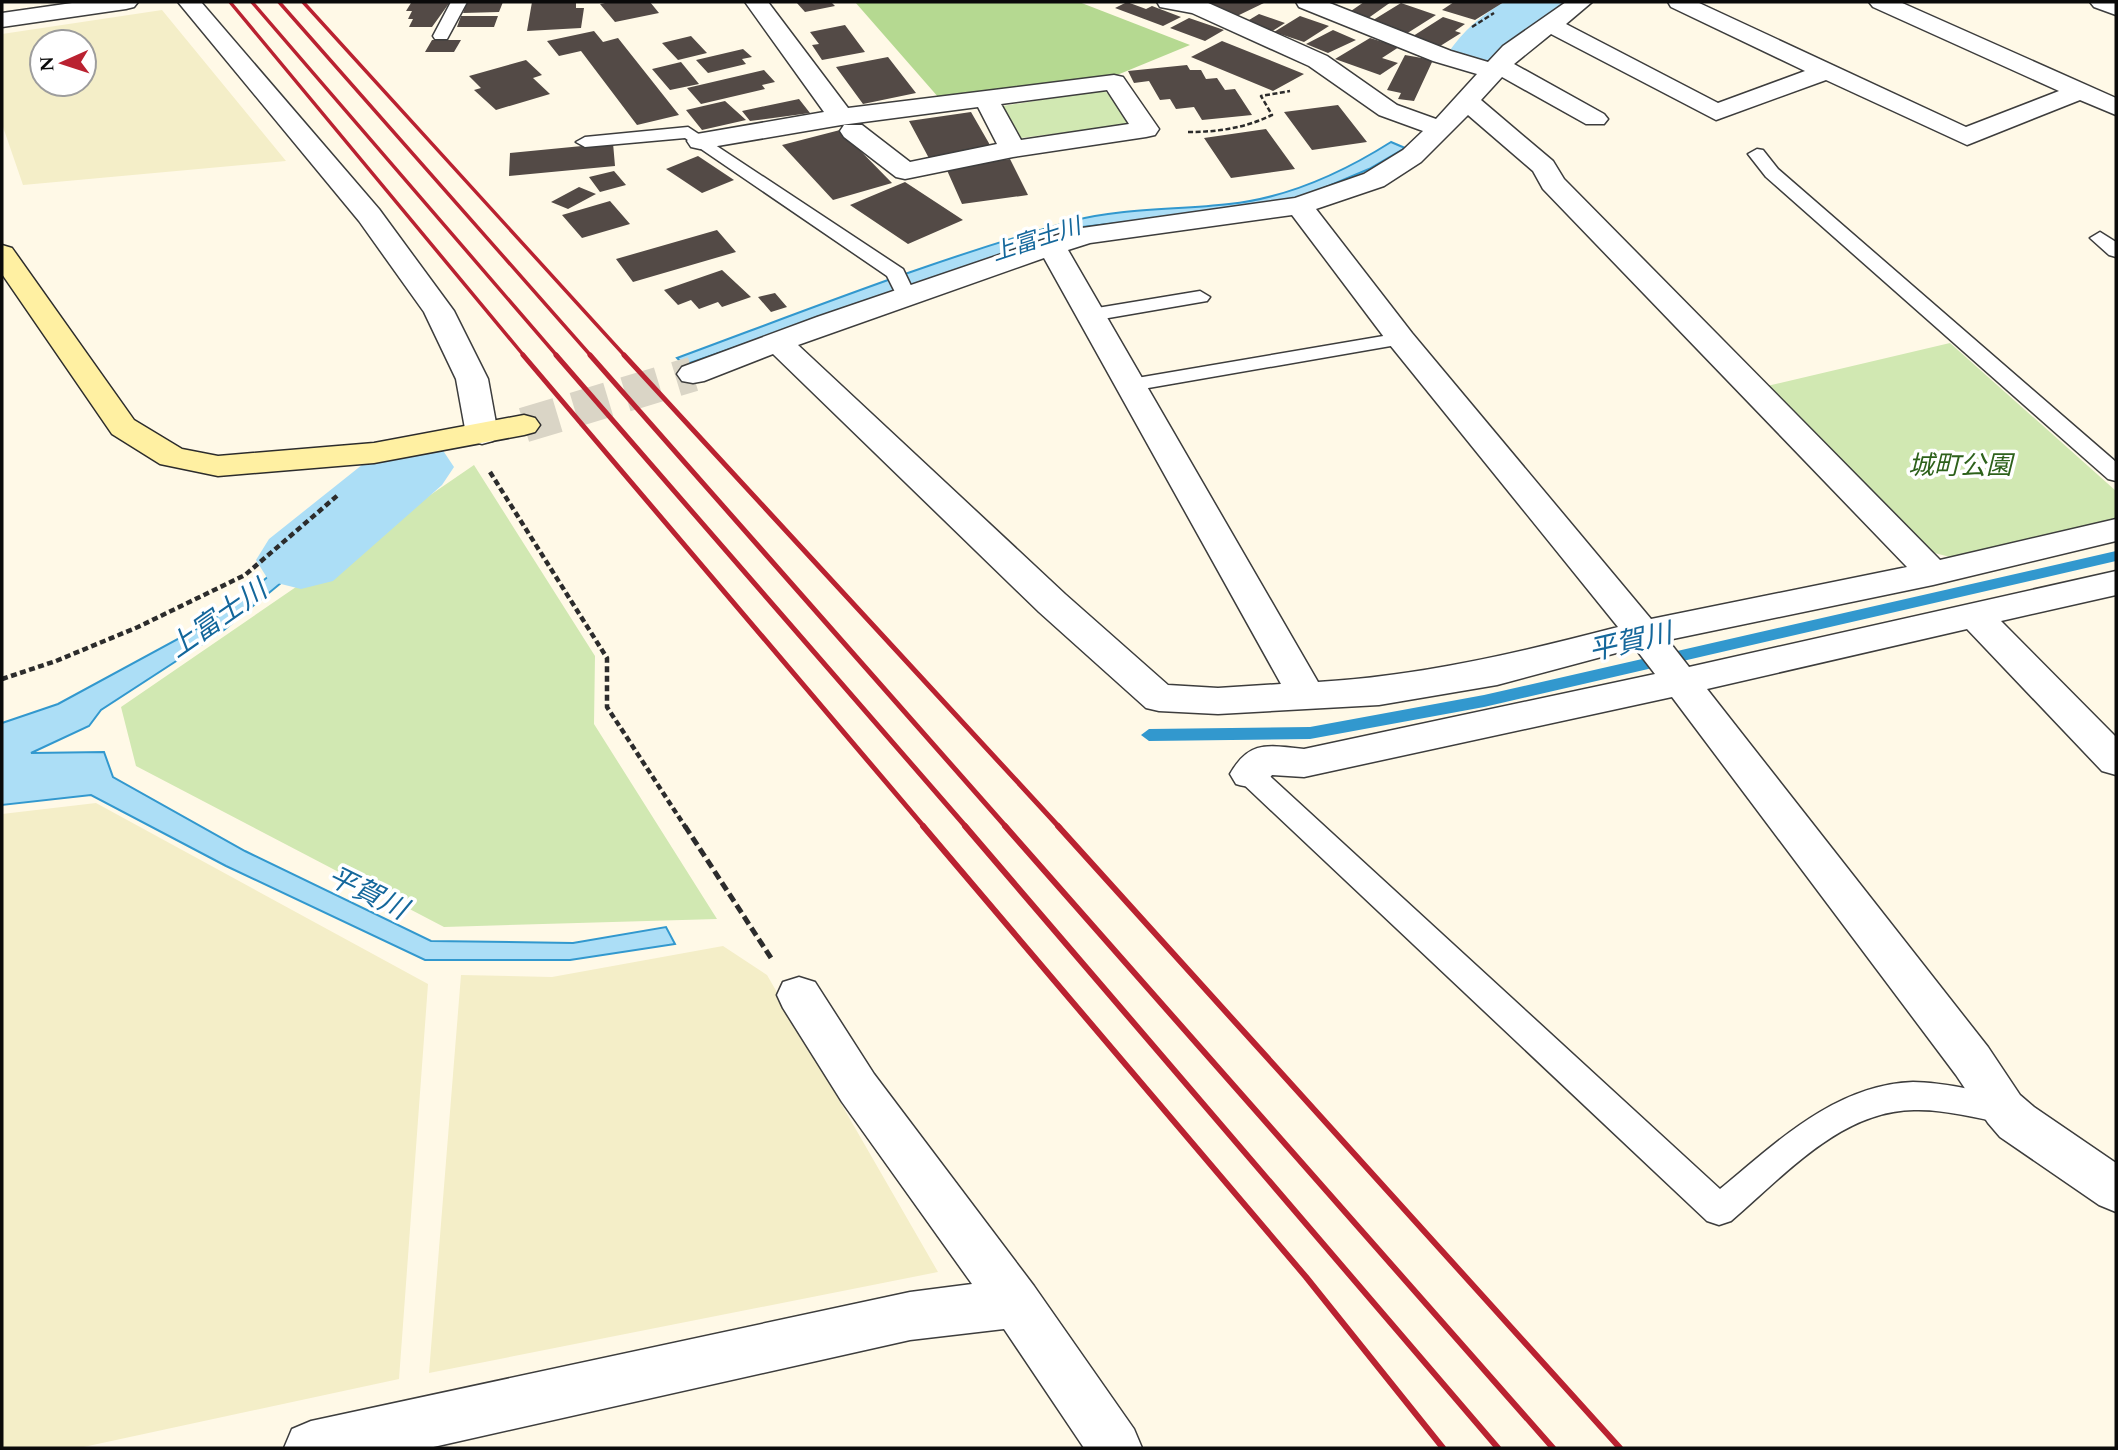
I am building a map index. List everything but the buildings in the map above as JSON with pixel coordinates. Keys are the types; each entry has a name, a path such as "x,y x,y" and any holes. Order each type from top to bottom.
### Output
{"street":[{"path":"2,20 126,2"},
{"path":"189,2 369,215 439,311 472,379 475,435"},
{"path":"700,141 847,124 986,99 1114,82 1146,129 1013,149 905,171 882,149 847,124 756,2"},
{"path":"1168,2 1198,8 1318,61 1388,110 1441,129"},
{"path":"1307,2 1442,56 1496,68 1595,119"},
{"path":"1679,2 1967,137 1994,121 2036,110 2081,91"},
{"path":"1881,2 2116,107"},
{"path":"2102,2 2116,8"},
{"path":"693,374 787,331 883,292 1052,247 1085,234 1299,206 1374,180 1412,156 1468,102 1496,68 1558,11 1716,112 1827,71"},
{"path":"986,99 1013,149"},
{"path":"1468,102 1544,167 1553,183 1933,573"},
{"path":"1299,206 1401,339 1643,633 1972,1062 2004,1109 2017,1122 2116,1190"},
{"path":"1052,247 1308,698"},
{"path":"2,254 123,428 172,457 218,466 374,453 524,425"},
{"path":"787,331 1043,594 1159,698 1218,702 1308,698 1379,692 1497,672 1643,633 1933,573 2116,530"},
{"path":"1250,774 1263,760 1304,762 1477,727 2116,583"},
{"path":"1974,615 2116,761"},
{"path":"799,995 858,1088 1016,1303 1115,1448"},
{"path":"311,1448 910,1316 1016,1303"}],"lane":[{"path":"441,36 459,2"},
{"path":"585,142 688,132 883,292"},
{"path":"1757,154 1772,173 2116,474"},
{"path":"2100,238 2116,251"},
{"path":"1091,315 1200,297"},
{"path":"1131,384 1401,339"},
{"path":"1250,774 1719,1210 1826,1122 1884,1099 1915,1096 2004,1109"}],"path":[{"path":"1146,129 1220,132 1251,127 1272,115 1261,96 1349,81"},
{"path":"475,435 607,658 607,707 761,943"},
{"path":"2,678 55,661 138,627 245,575 332,503 374,453"}],"shaded area":[{"path":"162,10 286,161 23,185 2,124 2,34 28,30 28,98 98,98 98,28 42,28"},
{"path":"96,803 428,984 399,1379 79,1448 2,1448 2,814"},
{"path":"723,946 767,975 938,1272 429,1373 461,975 552,977"}],"green space":[{"path":"855,2 1079,2 1190,45 1117,75 939,98"},
{"path":"1103,90 1125,106 1131,124 1021,138 1003,106"},
{"name":"城町公園","path":"1950,343 2116,491 2116,519 1950,557 1923,550 1767,386"},
{"path":"474,465 595,656 594,724 717,919 444,927 136,766 121,707"}],"water":[{"path":"1508,10 1535,19 1483,59 1452,52 1476,28"},
{"path":"1391,142 1405,148 1369,169 1305,196 1261,207 1082,227 684,365 677,358 922,268 1072,221 1130,211 1251,201 1293,190 1334,174"},
{"path":"387,473 414,473 224,630 101,710 89,726 31,753 104,752 113,777 245,851 431,941 573,943 666,927 675,944 570,960 425,960 226,866 91,795 2,805 2,723 58,704 213,620 330,528"}],"waterway":[{"name":"上富士川","path":"1479,53 1497,32 1546,2"},
{"name":"上富士川","path":"301,560 412,467"},
{"name":"平賀川","path":"1149,735 1310,733 1484,701 2116,556"}],"tunnel":[{"path":"524,425 693,374"}],"railway":[{"path":"230,2 525,357"},
{"path":"252,2 558,357"},
{"path":"279,2 592,357"},
{"path":"303,2 626,357"},
{"path":"523,355 925,828"},
{"path":"556,355 967,828"},
{"path":"590,355 1007,828"},
{"path":"624,355 1060,828"},
{"path":"923,826 1306,1277 1443,1448"},
{"path":"965,826 1498,1448"},
{"path":"1005,826 1553,1448"},
{"path":"1058,826 1620,1448"}]}
